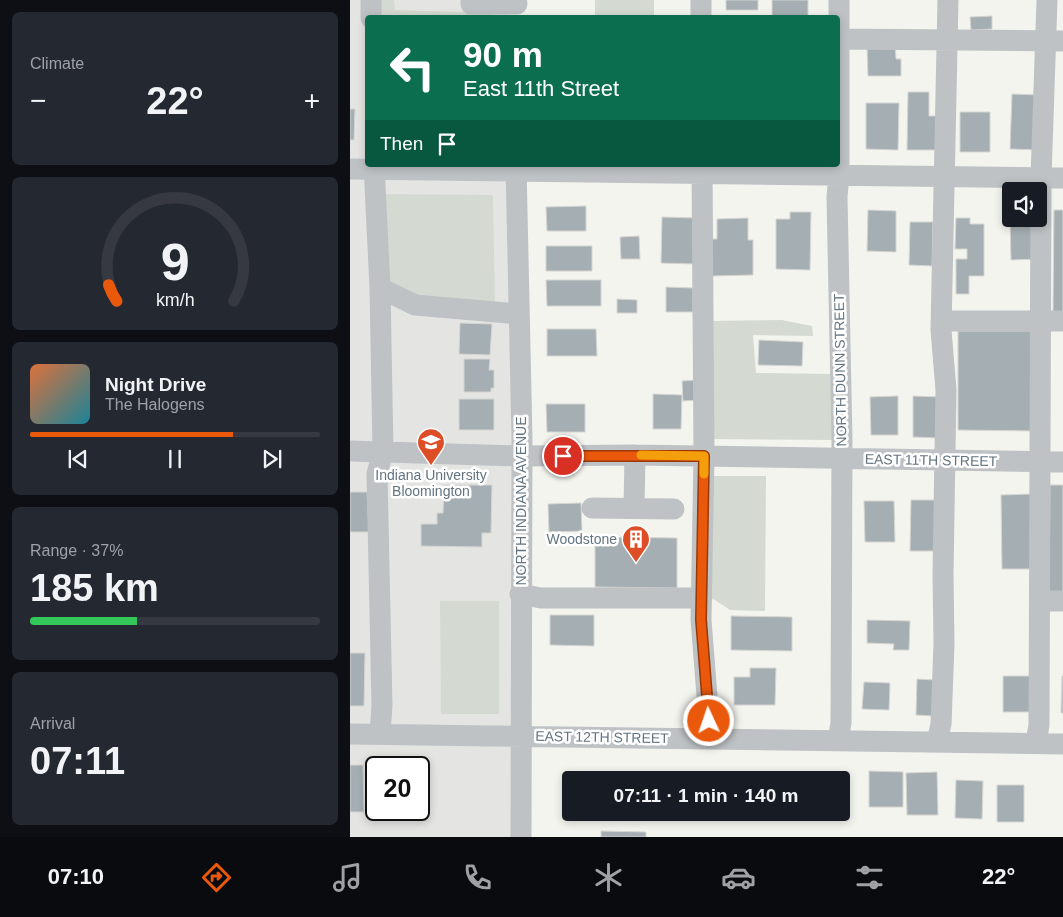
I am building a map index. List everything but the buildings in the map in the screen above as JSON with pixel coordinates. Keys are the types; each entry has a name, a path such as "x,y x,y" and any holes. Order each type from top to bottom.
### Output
{"street":[{"path":"371,0 371,15"},
{"path":"471,0 471,4 517,7"},
{"path":"701,0 701,15"},
{"name":"NORTH DUNN STREET","path":"839,15 840,0"},
{"path":"937,742 941,724 944,644 946,390 942,320 948,0"},
{"path":"1036,743 1039,725 1040,600 1040,178 1054,41 1047,0"},
{"path":"840,39 1054,41"},
{"path":"350,169 374,167 702,169 839,175 1063,178"},
{"path":"374,167 380,288 382,451 377,474 382,704 380,734"},
{"name":"NORTH DUNN STREET","path":"838,740 841,723 842,458 837,197 839,167"},
{"name":"NORTH INDIANA AVENUE","path":"516,168 521,456 521,837"},
{"path":"702,169 704,456 702,654 709,721 708,738"},
{"path":"380,288 415,305 518,314"},
{"path":"942,320 1063,321"},
{"name":"EAST 11TH STREET","path":"350,451 521,456 635,455 1063,462"},
{"path":"634,508 635,455"},
{"path":"592,508 674,509"},
{"path":"520,594 541,598 702,598"},
{"path":"1040,600 1063,601"},
{"name":"EAST 12TH STREET","path":"350,734 1063,744"}],"shaded area":[{"name":"Indiana University Bloomington","path":"350,0 508,0 508,15 365,15 365,167 509,167 516,837 350,837"},
{"path":"377,0 394,0 395,10 489,13 490,15 377,15"},
{"path":"595,0 654,0 654,15 595,15"},
{"path":"382,194 493,195 495,307 429,305 390,281 385,268"},
{"path":"782,320 812,326 813,336 753,335 756,373 834,374 835,440 711,439 708,321"},
{"path":"708,476 766,476 765,611 730,610 709,596"},
{"path":"440,601 499,601 499,714 441,714"}],"slow traffic":[{"path":"641,455 704,456 704,474"}],"place":[{"name":"Indiana University Bloomington","path":"431,466"},
{"name":"Woodstone","path":"636,563"}],"route":[{"path":"563,456 704,456 701,620 702,654 707,687 709,721"}]}
